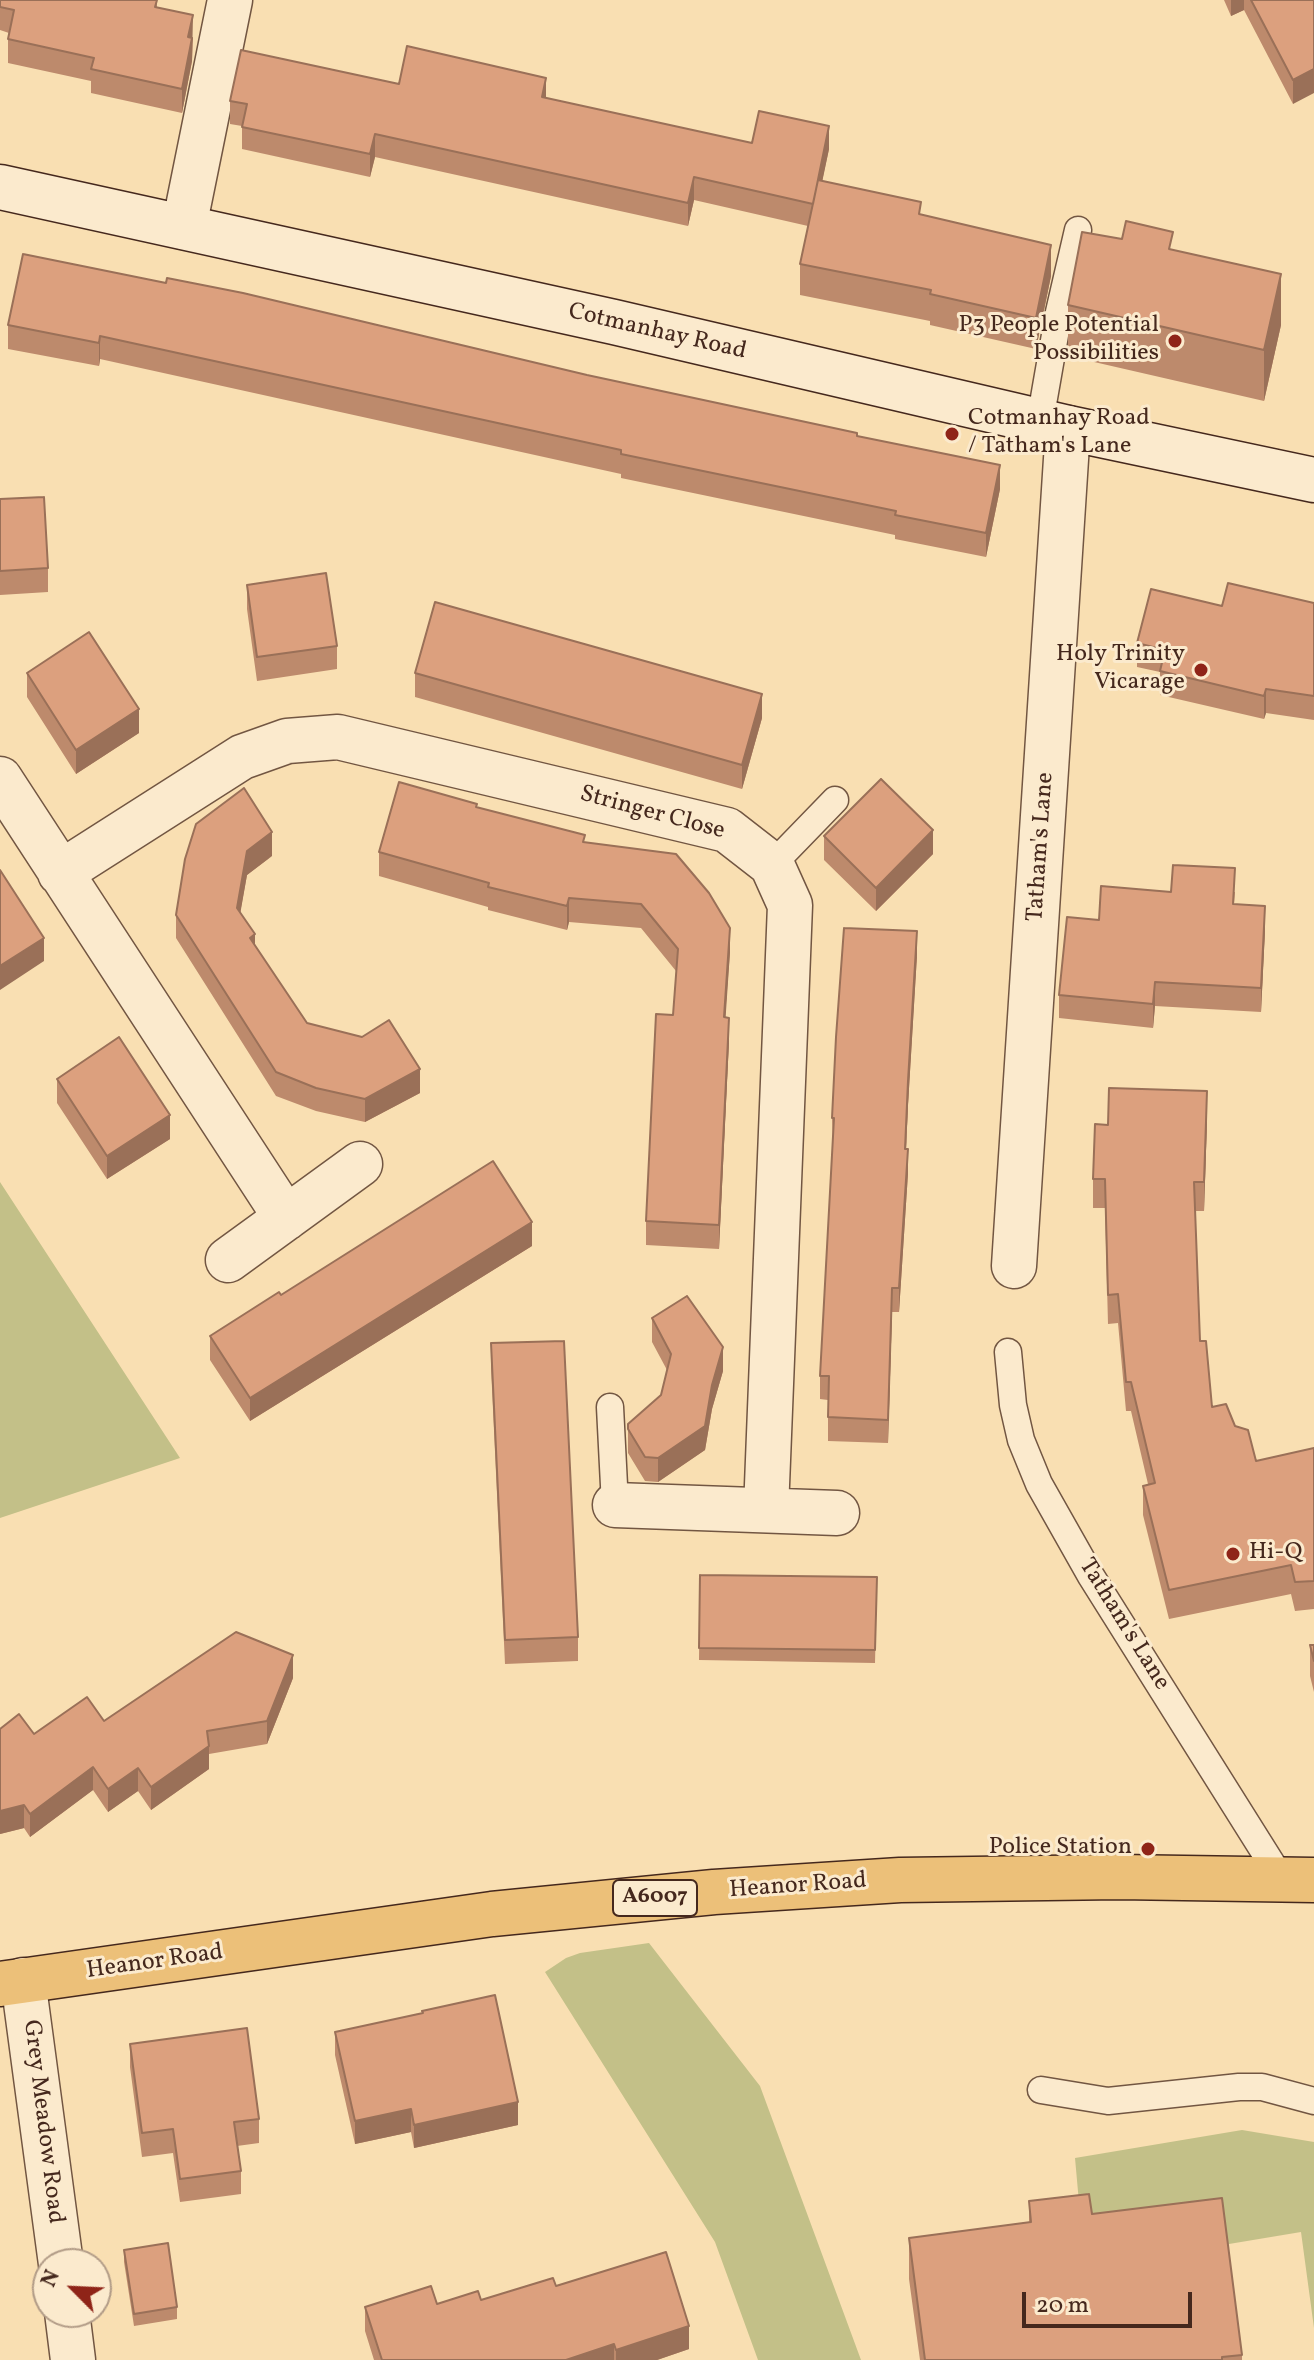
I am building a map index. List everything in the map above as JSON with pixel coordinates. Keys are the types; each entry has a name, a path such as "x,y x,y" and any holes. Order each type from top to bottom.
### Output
{"main road":[{"name":"Heanor Road","path":"12,1982 492,1914 714,1892 900,1880 1119,1877 1298,1880"}],"street":[{"path":"184,227 230,0"},
{"name":"Cotmanhay Road","path":"0,187 1314,480"},
{"name":"Tatham's Lane","path":"1014,1266 1054,424"},
{"name":"Stringer Close","path":"60,873 242,757 287,741 338,737 727,830 772,865 790,905 766,1510"},
{"path":"0,779 286,1218"},
{"path":"228,1260 360,1164"},
{"path":"615,1505 837,1513"},
{"name":"Grey Meadow Road","path":"12,1982 58,2248"},
{"path":"69,2328 73,2360"}],"lane":[{"path":"1054,424 1059,312 1078,230"},
{"path":"772,865 835,800"},
{"name":"Tatham's Lane","path":"1008,1352 1013,1405 1021,1440 1039,1484 1091,1576 1298,1880"},
{"path":"610,1407 615,1505"},
{"path":"1041,2090 1108,2101 1262,2087 1314,2101"}],"shaded area":[{"path":"0,1182 180,1458 0,1518"},
{"path":"649,1943 760,2086 861,2360 758,2360 715,2242 545,1972 580,1953"},
{"path":"1242,2130 1314,2142 1314,2328 1301,2232 1223,2245 1082,2236 1075,2158"}],"building":[{"path":"0,0 157,0 155,7 193,15 182,89 91,69 94,58 8,39 14,10 0,7"},
{"path":"1251,0 1314,0 1314,69 1293,80"},
{"path":"407,46 546,78 542,97 752,143 759,111 829,126 813,204 694,177 688,203 375,134 370,154 242,127 247,104 230,101 241,50 399,84"},
{"path":"818,180 921,202 919,214 1051,245 1036,318 930,294 931,290 800,264"},
{"path":"1126,221 1173,232 1169,249 1281,274 1264,350 1068,305 1082,232 1122,239"},
{"path":"23,254 166,283 167,278 243,293 587,375 1000,465 986,533 100,336 99,343 8,325"},
{"path":"44,497 48,568 0,571 0,499"},
{"path":"326,573 337,646 257,657 247,585"},
{"path":"1228,583 1314,603 1314,696 1266,689 1264,696 1160,671 1165,650 1137,643 1151,589 1222,606"},
{"path":"435,602 762,694 742,765 415,673"},
{"path":"89,632 139,709 76,750 27,673"},
{"path":"881,779 933,830 876,888 824,836"},
{"path":"399,782 477,804 476,807 585,835 583,842 676,854 709,893 730,928 724,1017 729,1018 719,1225 646,1221 656,1014 673,1015 678,949 641,904 569,898 567,906 488,887 489,883 379,852"},
{"path":"244,788 272,832 247,851 237,908 255,934 250,938 307,1023 362,1037 389,1020 420,1069 365,1099 316,1088 276,1072 176,915 185,859 196,824"},
{"path":"1173,865 1235,868 1233,904 1265,906 1261,988 1155,982 1153,1004 1059,995 1067,917 1099,920 1101,886 1171,892"},
{"path":"0,870 44,938 0,966"},
{"path":"844,928 917,931 905,1149 908,1149 899,1288 892,1288 888,1420 828,1417 829,1376 820,1376"},
{"path":"119,1037 170,1115 107,1156 57,1079"},
{"path":"1109,1088 1207,1091 1204,1182 1194,1182 1200,1341 1206,1341 1212,1407 1226,1404 1235,1426 1248,1430 1256,1461 1314,1448 1314,1581 1295,1582 1291,1565 1169,1590 1143,1486 1155,1483 1131,1382 1126,1382 1118,1294 1108,1295 1105,1179 1093,1179 1095,1124 1108,1125"},
{"path":"493,1161 532,1222 250,1398 210,1336 279,1292 281,1295"},
{"path":"687,1296 723,1347 705,1426 658,1458 645,1457 628,1424 661,1395 671,1354 652,1318"},
{"path":"564,1341 578,1637 505,1640 491,1343"},
{"path":"700,1575 877,1577 875,1650 699,1648"},
{"path":"236,1632 293,1655 267,1721 207,1731 209,1746 151,1787 138,1768 108,1789 93,1767 30,1814 24,1805 0,1811 0,1729 19,1714 34,1734 87,1697 104,1721"},
{"path":"495,1995 518,2102 414,2125 411,2109 355,2121 335,2032"},
{"path":"247,2028 259,2119 234,2122 241,2171 180,2179 173,2129 142,2133 130,2044"},
{"path":"1089,2194 1092,2214 1222,2198 1242,2355 1222,2357 1222,2360 925,2360 909,2238 1031,2222 1029,2201"},
{"path":"168,2243 177,2307 134,2314 124,2250"},
{"path":"666,2252 689,2326 616,2350 614,2344 566,2360 382,2360 365,2307 431,2286 437,2304 478,2291 481,2300 553,2278 556,2286"}],"place":[{"name":"P3 People Potential Possibilities","path":"1175,341"},
{"name":"Cotmanhay Road / Tatham's Lane","path":"952,434"},
{"name":"Holy Trinity Vicarage","path":"1201,670"},
{"name":"Hi-Q","path":"1233,1554"},
{"name":"Police Station","path":"1148,1849"}]}
